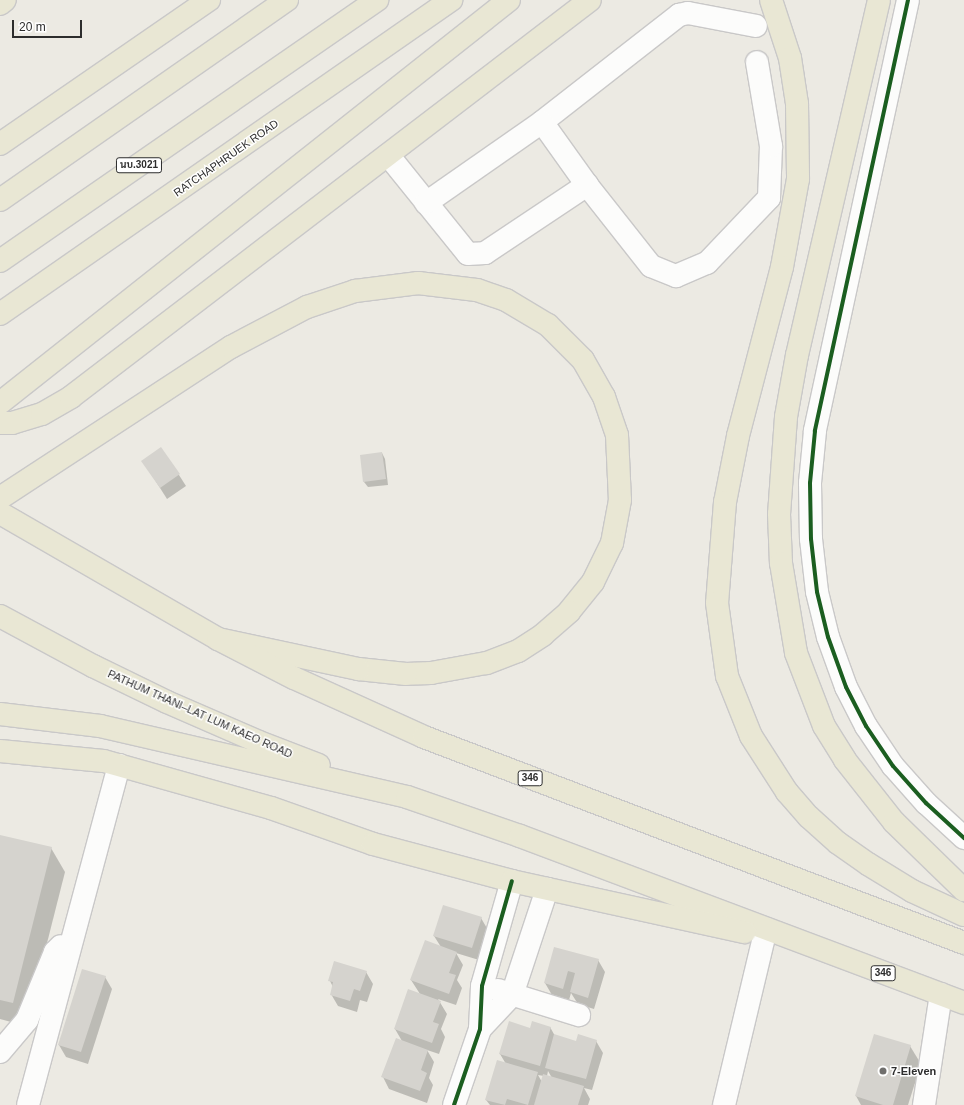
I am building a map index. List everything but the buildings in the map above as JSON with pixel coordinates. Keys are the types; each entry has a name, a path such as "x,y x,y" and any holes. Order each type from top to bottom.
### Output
{"main road":[{"path":"0,4 5,0"},
{"path":"0,144 209,0"},
{"path":"0,200 287,0"},
{"name":"นบ.3021","path":"0,261 377,0"},
{"name":"RATCHAPHRUEK ROAD","path":"0,314 325,90 451,0"},
{"path":"0,402 509,0"},
{"path":"0,423 12,423 42,414 71,397 590,0"},
{"path":"771,0 790,58 797,104 798,179 782,267 730,471 718,566 717,603 720,640 727,676 738,709 766,763 787,792 809,817 838,843 885,875 964,915"},
{"path":"879,0 799,347 786,417 779,514 781,562 796,653 824,726 845,760 894,822 964,890"},
{"path":"0,498 231,347 307,307 333,297 390,285 445,284 476,290 506,300 548,325 583,360 604,397 617,435 620,500 612,543 593,582 569,612 530,644 486,663 450,670 406,674 381,672 218,639 0,513"},
{"name":"PATHUM THANI–LAT LUM KAEO ROAD","path":"0,616 93,666 167,702 259,742 407,797"},
{"name":"346","path":"218,639 294,678 424,737 964,943"},
{"path":"0,714 100,726 407,797"},
{"path":"0,751 58,756 119,765 271,808 372,844 512,881 765,932"},
{"name":"346","path":"407,797 527,838 765,932 802,942 964,1003"}],"street":[{"path":"908,0 815,431 810,483 811,539 817,592 828,637 849,694 866,726 893,766 926,803 964,838"},
{"path":"426,203 542,122 679,15 688,13 756,26"},
{"path":"542,122 587,185 651,266 676,276 707,263 769,198 772,146 757,62"},
{"path":"388,155 468,254 485,253 587,185"},
{"path":"28,1105 119,765"},
{"path":"454,1105 480,1029 482,986 512,881"},
{"path":"480,1029 512,995 547,889"},
{"path":"724,1105 765,932"},
{"path":"0,1052 27,1020 55,952 74,934"},
{"path":"482,986 579,1015"},
{"path":"924,1105 941,994"}],"cycle path":[{"path":"908,0 815,431 810,483 811,539 817,592 828,637 846,687 866,726 893,766 926,803 964,838"},
{"path":"454,1105 480,1029 482,986 512,881"}],"place":[{"name":"7-Eleven","path":"883,1071"}]}
